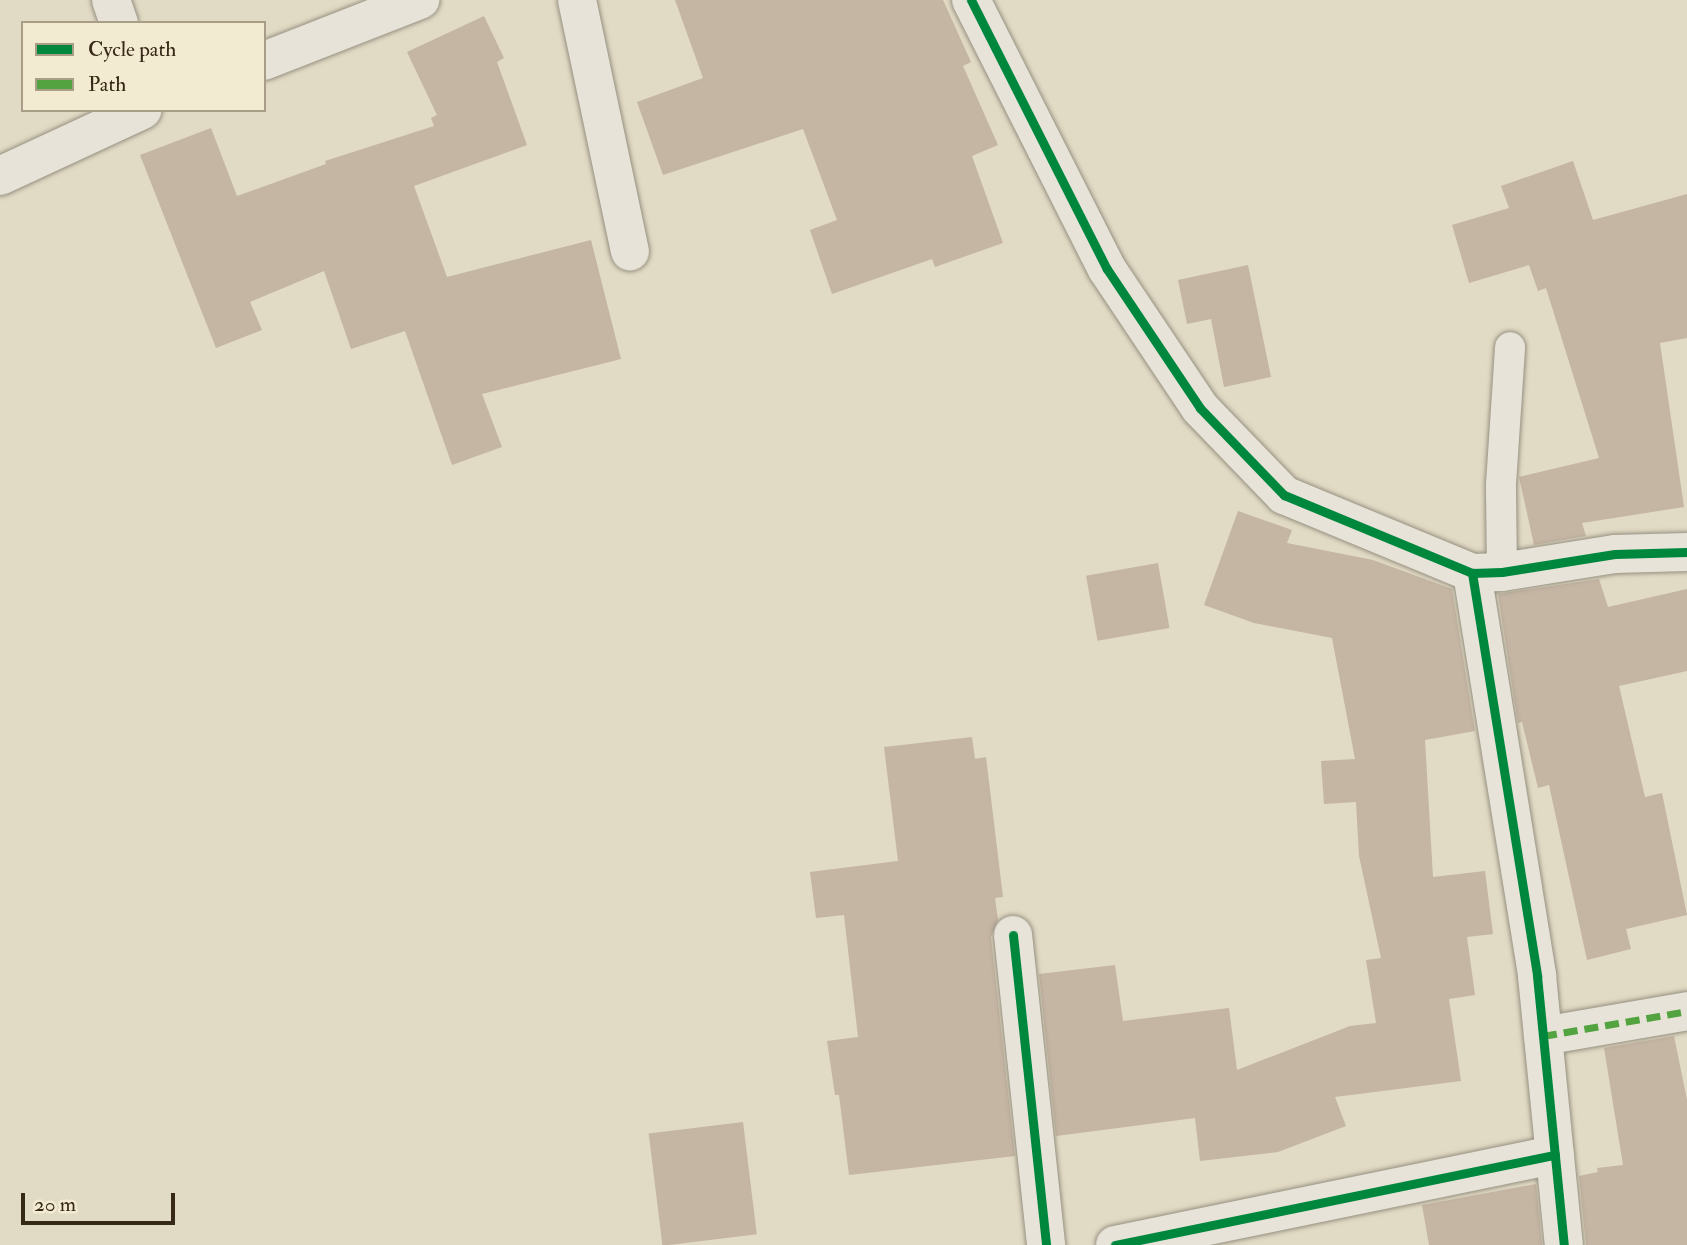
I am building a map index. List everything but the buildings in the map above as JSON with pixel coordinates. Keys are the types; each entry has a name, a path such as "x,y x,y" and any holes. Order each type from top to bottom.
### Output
{"street":[{"path":"111,0 118,21"},
{"path":"266,60 420,0"},
{"path":"577,0 630,251"},
{"path":"971,0 1107,269 1200,408 1284,495 1487,573 1615,554 1687,552"},
{"path":"0,176 138,112"},
{"path":"1487,573 1537,976 1564,1245"},
{"path":"1013,935 1046,1245"},
{"path":"1543,1036 1687,1012"},
{"path":"1115,1245 1555,1154"}],"lane":[{"path":"1487,573 1502,484 1510,347"}],"marked path":[{"path":"1543,1036 1687,1011"}],"cycle path":[{"path":"971,0 1107,269 1200,408 1284,495 1472,573 1502,572 1615,554 1687,552"},
{"path":"1472,573 1537,976 1564,1245"},
{"path":"1013,935 1046,1245"},
{"path":"1115,1245 1555,1155"}]}
